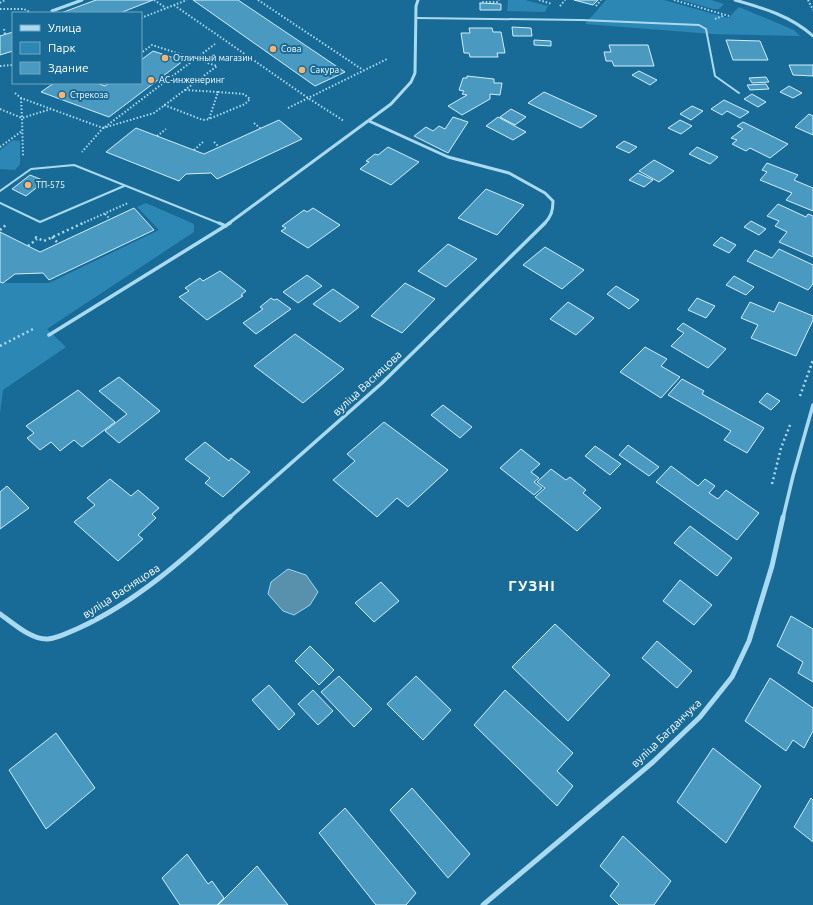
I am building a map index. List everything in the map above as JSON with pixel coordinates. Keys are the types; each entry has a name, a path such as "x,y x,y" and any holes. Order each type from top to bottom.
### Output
{"street":[{"path":"52,11 82,0"},
{"path":"49,335 226,226 369,121 395,100 411,82 415,73 416,18 418,0"},
{"path":"735,0 774,13 800,26 813,36"},
{"name":"вуліца Васняцова","path":"0,614 34,636 47,639 61,636 98,618 172,569 382,383 549,219 553,211 553,201 545,193 509,173 448,157 369,121"},
{"name":"вуліца Багданчука","path":"483,905 653,762 700,717 732,676 749,641 772,566 793,476 813,405"}],"lane":[{"path":"416,18 581,20 699,25 706,29 715,76 739,93"},
{"path":"0,191 30,169 74,165 226,226"},
{"path":"0,203 40,222 124,186"}],"path":[{"path":"0,2 5,0"},
{"path":"154,0 166,8"},
{"path":"142,18 187,0"},
{"path":"258,0 363,70"},
{"path":"560,6 565,0"},
{"path":"808,0 813,10"},
{"path":"174,5 308,98 344,121"},
{"path":"0,9 24,9 29,12"},
{"path":"4,29 5,34"},
{"path":"78,157 103,128 215,44"},
{"path":"15,92 22,98 103,128 154,113 217,66 152,45 142,52"},
{"path":"288,108 386,59"},
{"path":"0,66 12,65"},
{"path":"164,105 203,120 219,116 246,104 250,99 244,94 184,90"},
{"path":"210,119 210,113 218,92"},
{"path":"22,98 23,158"},
{"path":"0,109 22,118 51,109"},
{"path":"254,123 261,128"},
{"path":"157,136 166,129"},
{"path":"0,147 23,131"},
{"path":"194,150 203,142"},
{"path":"214,142 219,147"},
{"path":"105,214 110,219"},
{"path":"0,230 7,224"},
{"path":"52,237 58,243"},
{"path":"28,246 37,239"},
{"path":"0,346 21,337"}],"green space":[{"path":"508,0 525,0 548,6 545,12 507,11"},
{"path":"606,0 664,0 728,18 739,7 794,30 800,36 712,34 585,24"},
{"path":"681,0 711,0 724,4 719,9 713,9"},
{"path":"13,140 20,141 20,164 15,170 0,169 0,150"},
{"path":"146,203 192,223 194,225 194,232 47,329 66,347 3,390 0,414 0,282 49,283 159,230 137,207"}],"shaded area":[{"path":"288,569 306,575 318,592 310,605 294,615 283,611 268,594 271,582"}],"building":[{"path":"96,0 153,0 123,12 64,12"},
{"path":"193,0 238,0 345,72 315,86"},
{"path":"574,0 598,0 593,5"},
{"path":"480,3 501,4 501,10 480,10"},
{"path":"512,27 531,28 532,36 513,36"},
{"path":"469,28 492,28 493,32 501,32 505,53 497,53 498,57 470,57 469,53 464,53 461,33 470,33"},
{"path":"12,32 12,51 0,55 0,36"},
{"path":"534,40 551,41 551,46 534,45"},
{"path":"726,40 760,41 768,60 733,60"},
{"path":"609,45 648,45 654,66 614,66 612,61 606,61 604,52 611,52"},
{"path":"153,51 183,61 109,117 41,92 53,84 100,84 105,86 108,84 142,84 142,59"},
{"path":"789,65 813,65 813,76 793,75"},
{"path":"639,71 657,80 650,85 632,75"},
{"path":"467,76 494,79 494,83 502,83 500,95 490,94 490,99 462,115 448,106 467,95 462,94 464,91 459,90 463,78 467,78"},
{"path":"766,77 769,82 752,83 749,78"},
{"path":"766,84 769,89 750,90 747,85"},
{"path":"789,86 802,93 793,98 780,92"},
{"path":"544,92 597,116 581,128 528,103"},
{"path":"752,94 766,102 758,107 744,99"},
{"path":"724,100 749,112 740,118 727,111 722,115 711,109"},
{"path":"692,106 703,111 691,120 680,114"},
{"path":"511,109 526,117 515,125 500,117"},
{"path":"809,114 813,116 813,135 795,127"},
{"path":"453,117 468,122 448,153 414,136 426,127 433,131 439,126 445,129"},
{"path":"498,117 526,132 513,140 486,126"},
{"path":"279,120 302,139 217,179 211,173 186,174 179,181 106,152 136,128 204,154"},
{"path":"680,120 692,126 681,134 668,128"},
{"path":"743,122 788,144 770,158 750,148 746,151 732,144 737,140 731,138 743,129 737,126"},
{"path":"624,141 637,147 629,153 616,147"},
{"path":"388,147 419,162 391,185 360,169 369,162 366,161 375,154 378,155"},
{"path":"697,147 718,157 710,164 689,154"},
{"path":"654,160 674,171 659,182 639,171"},
{"path":"767,163 798,175 794,180 813,188 813,211 786,200 792,193 760,180 767,172 762,170"},
{"path":"638,173 653,180 644,187 629,180"},
{"name":"ТП-575","path":"30,175 45,181 26,196 12,189"},
{"path":"486,189 524,205 497,235 458,218"},
{"path":"778,204 806,217 808,214 813,216 813,257 779,242 787,232 775,226 779,221 767,216"},
{"path":"134,208 154,230 49,280 43,273 15,274 3,283 0,282 0,232 40,252"},
{"path":"313,208 340,225 308,248 281,231 286,228 282,226 304,210 307,212"},
{"path":"751,221 766,229 759,235 744,227"},
{"path":"721,237 736,245 729,253 713,245"},
{"path":"448,244 477,259 446,287 418,271"},
{"path":"545,247 584,270 562,289 523,265"},
{"path":"779,249 813,265 813,284 808,290 747,261 755,250 772,258"},
{"path":"220,271 246,291 241,295 243,296 207,320 179,297 189,291 185,288 200,278 203,281"},
{"path":"307,275 322,286 298,303 283,292"},
{"path":"734,276 754,287 746,295 726,285"},
{"path":"405,283 435,299 402,333 371,316"},
{"path":"616,286 639,300 629,309 607,294"},
{"path":"333,289 359,307 340,322 313,304"},
{"path":"271,298 274,300 277,299 291,309 256,334 243,323 263,309 260,307"},
{"path":"697,298 715,306 706,318 688,310"},
{"path":"568,302 594,318 576,335 550,319"},
{"path":"750,302 774,312 779,302 813,316 813,320 796,356 751,338 758,325 741,318"},
{"path":"683,323 726,349 708,368 671,346 684,333 677,329"},
{"path":"295,334 344,369 303,403 254,366"},
{"path":"645,347 667,359 661,366 680,377 661,398 620,372"},
{"path":"119,377 160,411 119,443 105,431 127,414 99,391"},
{"path":"682,379 704,391 702,394 764,428 747,453 724,440 731,431 668,395"},
{"path":"78,390 115,422 82,447 74,440 60,451 51,442 40,450 27,438 34,433 26,426"},
{"path":"767,393 780,401 771,410 759,402"},
{"path":"443,405 472,427 460,438 431,415"},
{"path":"384,422 448,470 408,507 397,498 377,517 333,480 355,461 347,454"},
{"path":"205,442 229,461 231,458 250,472 223,497 205,483 210,478 185,459"},
{"path":"628,445 659,467 649,476 619,455"},
{"path":"595,446 621,464 610,475 585,456"},
{"path":"521,449 540,464 531,472 539,478 534,482 542,488 534,495 500,468"},
{"path":"671,466 698,486 705,479 715,486 709,493 718,499 726,490 759,513 737,540 656,482"},
{"path":"551,469 566,480 570,477 586,490 583,493 601,508 577,531 535,497 545,488 537,482"},
{"path":"110,479 131,496 138,490 159,508 152,514 156,518 138,535 143,539 118,561 74,522 95,505 87,498"},
{"path":"7,486 29,508 0,529 0,492"},
{"path":"690,526 732,558 717,576 674,543"},
{"path":"680,580 712,605 694,625 663,601"},
{"path":"381,582 399,601 374,622 355,603"},
{"path":"791,616 813,629 813,682 798,673 803,662 777,646"},
{"path":"555,624 610,675 568,721 512,667"},
{"path":"657,641 692,671 677,688 642,658"},
{"path":"310,646 334,670 319,685 295,661"},
{"path":"339,676 372,709 354,727 321,692"},
{"path":"416,676 451,710 423,740 387,704"},
{"path":"770,678 813,708 813,731 804,748 793,740 786,751 745,721"},
{"path":"269,685 295,714 279,730 252,700"},
{"path":"313,690 333,711 318,725 298,704"},
{"path":"505,690 573,753 557,771 573,786 557,806 474,725"},
{"path":"56,733 95,788 46,829 9,770"},
{"path":"713,748 761,786 726,843 677,802"},
{"path":"412,788 470,854 448,878 390,810"},
{"path":"811,798 813,800 813,842 794,827"},
{"path":"345,808 416,893 406,905 376,905 319,833"},
{"path":"623,836 671,881 654,905 619,905 610,896 619,884 600,866"},
{"path":"187,854 208,884 212,881 224,898 217,905 180,905 162,878"},
{"path":"257,866 288,905 218,905"}],"place":[{"name":"Сова","path":"273,49"},
{"name":"Отличный магазин","path":"165,58"},
{"name":"Сакура","path":"302,70"},
{"name":"АС-инженеринг","path":"151,80"},
{"name":"Стрекоза","path":"62,95"},
{"name":"ТП-575","path":"28,185"}],"district":[{"name":"ГУЗНІ","path":"532,586"}]}
